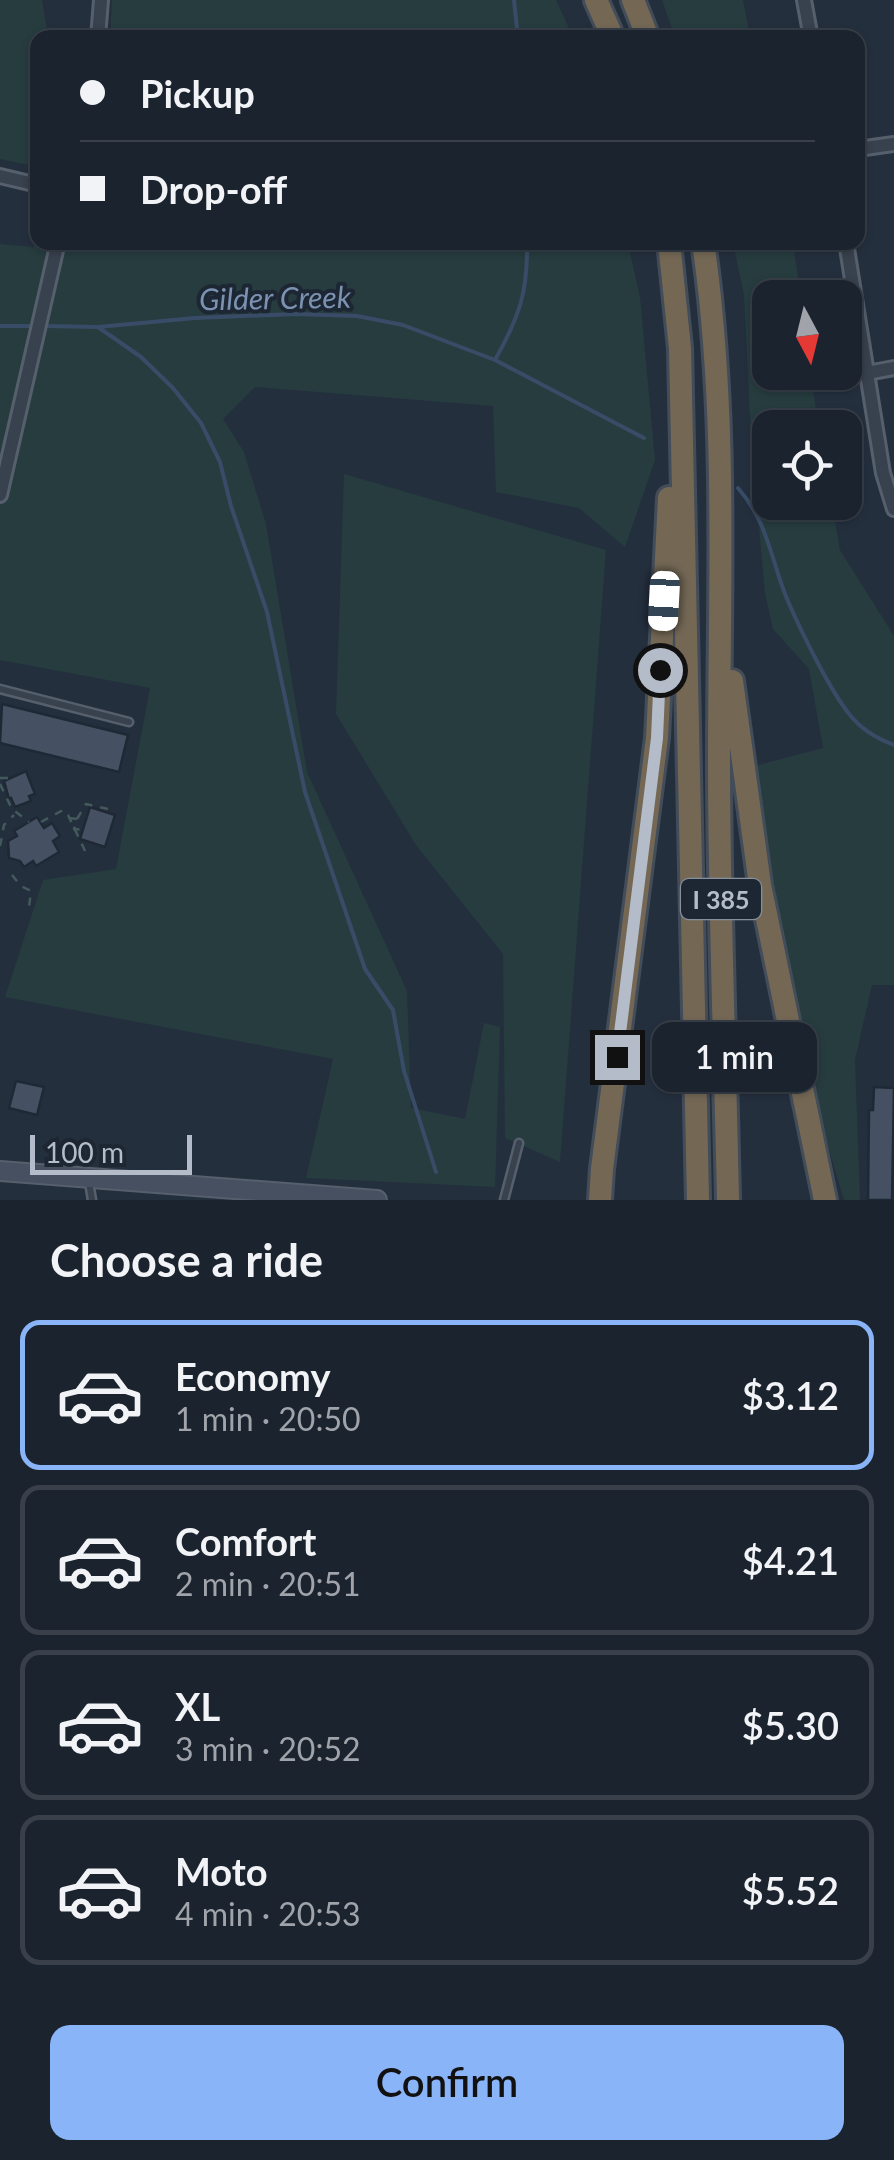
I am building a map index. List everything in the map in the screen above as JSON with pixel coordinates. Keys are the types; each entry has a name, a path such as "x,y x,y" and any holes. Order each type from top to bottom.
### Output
{"highway":[{"path":"596,0 609,30"},
{"path":"633,0 645,30"},
{"name":"I 385","path":"670,250 680,370 698,1200"},
{"name":"I 385","path":"704,250 714,335 721,598 719,761 728,1200"},
{"path":"600,1200 657,738 680,370"},
{"path":"721,598 760,886 825,1200"}],"main road":[{"path":"0,1171 377,1200"}],"street":[{"path":"99,30 101,0"},
{"path":"804,0 810,30"},
{"path":"865,148 894,144"},
{"path":"0,176 30,183"},
{"path":"0,494 56,250"},
{"path":"847,250 883,474 894,508"},
{"path":"867,373 894,368"}],"lane":[{"path":"0,689 128,722"},
{"path":"504,1200 520,1143"},
{"path":"88,1178 92,1200"}],"path":[{"path":"0,778 12,778"},
{"path":"0,784 16,814 29,822"},
{"path":"74,829 86,804 112,810 110,813"},
{"path":"41,822 62,810 70,818 86,853"},
{"path":"0,846 4,824 16,814"},
{"path":"70,818 77,819"},
{"path":"74,829 83,830"},
{"path":"12,874 31,890 28,907"}],"green space":[{"path":"0,0 42,0 47,30 30,30 30,165 0,159"},
{"path":"112,0 556,0 570,30 110,30"},
{"path":"662,0 743,0 749,30 673,30"},
{"path":"0,244 30,247 30,250 630,250 640,297 655,460 625,547 579,508 496,492 493,406 255,387 223,419 244,452 266,524 307,772 407,991 411,1108 465,1119 484,1023 500,1027 495,1187 306,1178 333,1059 5,997 43,880 116,869 150,688 0,660"},
{"path":"734,250 794,250 798,280 752,280 752,390 813,390 816,410 752,410 752,447 744,295"},
{"path":"344,474 606,550 560,1162 505,1138 503,954 416,845 336,714"},
{"path":"758,520 835,520 840,550 894,636 894,985 872,985 855,1060 860,1200 844,1200 814,1093 779,931 751,767 823,748 809,669 773,629 765,594"}],"building":[{"path":"2,704 128,735 119,772 0,743"},
{"path":"26,771 35,794 29,796 31,801 15,807 4,781"},
{"path":"90,807 115,815 105,847 80,839"},
{"path":"37,817 44,828 52,823 60,836 53,841 59,852 36,866 33,861 24,867 20,861 9,858 8,841 17,836 14,831"},
{"path":"16,1081 44,1087 37,1115 9,1108"},
{"path":"874,1087 894,1088 892,1200 868,1200 869,1110 873,1110"}],"waterway":[{"path":"514,0 517,30"},
{"path":"495,360 520,304 527,250"},
{"name":"Gilder Creek","path":"45,326 98,327 295,314 357,316 403,325 495,360 644,438"},
{"name":"Gilder Creek","path":"0,326 35,326"},
{"path":"98,327 141,357 173,388 201,423 220,462 267,612 305,792 365,969 393,1010 404,1071 436,1172"},
{"name":"Gilder Creek","path":"738,488 756,514 787,599 834,691 859,725 894,745"}],"route":[{"path":"617,1057 657,738 660,670"}]}
